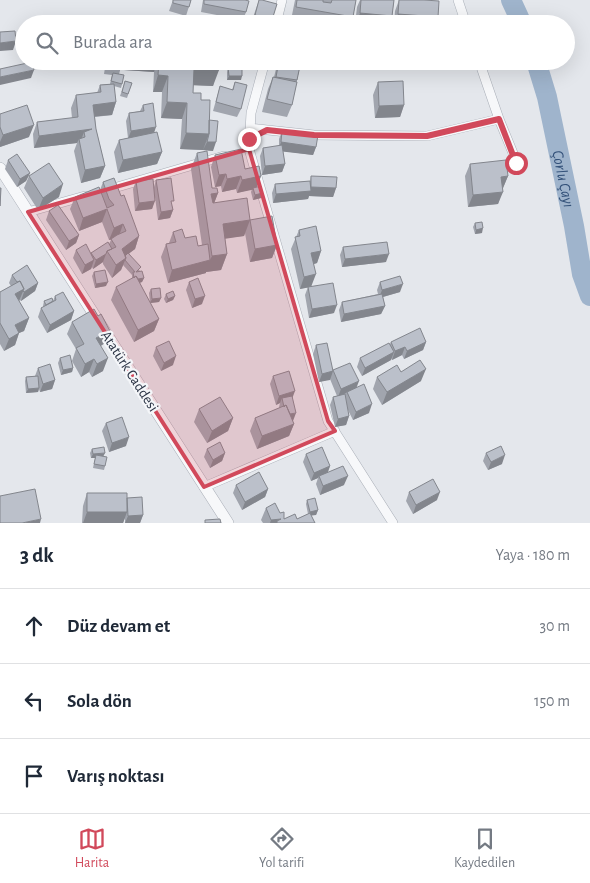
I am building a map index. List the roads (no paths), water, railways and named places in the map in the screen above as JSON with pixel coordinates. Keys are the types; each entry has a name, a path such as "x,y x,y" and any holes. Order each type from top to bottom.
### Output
{"street":[{"path":"278,15 282,0"},
{"path":"458,0 463,15"},
{"path":"263,70 251,113 249,149 328,421 393,523"},
{"path":"482,70 516,163"},
{"path":"250,128 314,135 427,136 499,119"},
{"path":"249,139 267,130"},
{"path":"239,152 249,149"},
{"path":"28,212 229,154"},
{"name":"Atatürk Caddesi","path":"0,168 228,523"},
{"path":"204,487 335,432"}],"waterway":[{"name":"Çorlu Çayı","path":"511,0 518,15"},
{"name":"Çorlu Çayı","path":"539,70 547,97 582,274 590,296"}]}
